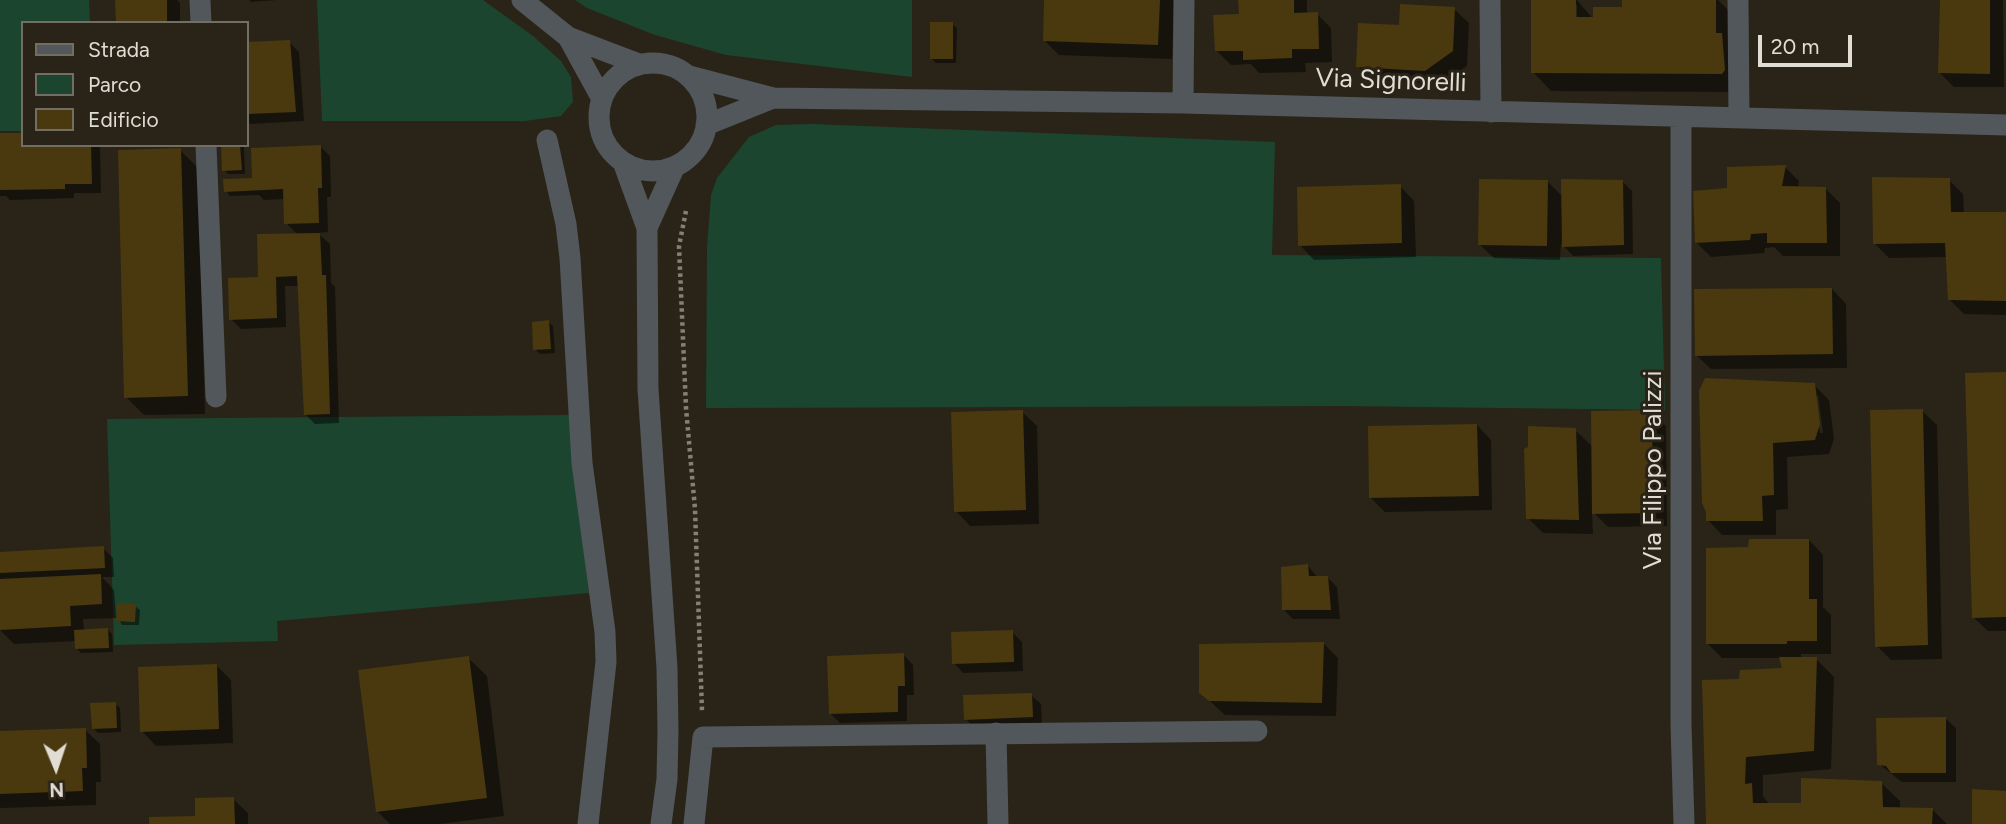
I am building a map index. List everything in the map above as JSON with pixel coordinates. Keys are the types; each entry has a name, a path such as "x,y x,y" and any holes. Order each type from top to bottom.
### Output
{"street":[{"path":"200,0 201,21"},
{"path":"522,0 568,37 639,64"},
{"path":"1183,103 1184,0"},
{"path":"1490,0 1491,112"},
{"path":"1738,0 1739,118"},
{"path":"568,37 601,99"},
{"path":"657,63 674,67 689,76 701,90 706,107 706,125 701,142 690,156 675,166 657,171 639,169 623,162 610,150 601,134 601,99 610,83 623,71 639,64 657,63"},
{"name":"Via Signorelli","path":"689,76 726,88 773,98 1183,103 2006,125"},
{"name":"Via Signorelli","path":"706,125 773,98"},
{"name":"Via Filippo Palizzi","path":"1681,117 1681,725 1684,824"},
{"path":"547,140 566,223 582,463 605,632 606,662 589,824"},
{"path":"206,147 216,397"},
{"path":"623,162 647,228 648,389 667,668 667,779 662,824"},
{"path":"647,228 675,166"},
{"path":"694,824 703,737 1257,731"},
{"path":"996,733 998,824"}],"path":[{"path":"688,200 679,246 686,408 695,509 703,737"}],"green space":[{"path":"0,0 89,0 90,21 21,21 21,131 0,131"},
{"path":"317,0 483,0 533,36 561,61 571,77 573,102 561,116 525,121 322,121"},
{"path":"575,0 912,0 912,77 726,55 655,35 587,8"},
{"path":"812,124 1275,142 1272,255 1661,258 1665,410 1345,406 706,408 707,247 711,195 717,178 749,137 776,125"},
{"path":"569,415 589,593 277,621 278,641 114,645 107,419"}],"building":[{"path":"115,0 167,0 167,21 116,21"},
{"path":"1044,0 1160,0 1158,45 1043,41"},
{"path":"1238,0 1294,0 1294,13 1318,12 1319,49 1292,49 1292,58 1243,60 1243,51 1215,51 1213,15 1239,14"},
{"path":"1531,0 1576,0 1576,17 1593,17 1593,7 1622,7 1622,0 1716,0 1716,33 1722,33 1725,70 1722,74 1531,73"},
{"path":"1940,0 1990,0 1990,74 1938,73"},
{"path":"1400,4 1455,7 1453,51 1425,71 1356,67 1358,23 1399,25"},
{"path":"930,22 953,22 953,59 930,59"},
{"path":"290,40 296,112 248,114 248,42"},
{"path":"0,133 21,133 21,147 91,147 92,184 65,184 65,189 0,190"},
{"path":"321,145 322,188 318,188 319,223 284,224 283,189 224,192 223,179 252,178 251,148"},
{"path":"221,147 240,147 242,170 222,171"},
{"path":"181,148 188,396 124,398 118,150"},
{"path":"1786,165 1782,186 1826,187 1827,243 1767,243 1767,233 1751,234 1750,240 1695,243 1693,191 1727,188 1727,167"},
{"path":"1872,177 1950,178 1951,212 2006,212 2006,301 1948,300 1945,243 1873,244"},
{"path":"1479,179 1548,180 1547,246 1478,245"},
{"path":"1561,179 1623,180 1624,245 1562,247"},
{"path":"1401,184 1402,243 1298,246 1297,187"},
{"path":"320,233 322,275 326,275 330,414 304,415 297,276 276,277 277,318 229,320 228,278 258,277 257,234"},
{"path":"1832,288 1833,354 1695,356 1694,289"},
{"path":"549,320 551,349 533,350 532,322"},
{"path":"2006,372 2006,617 1972,618 1965,373"},
{"path":"1705,378 1815,383 1820,424 1815,440 1773,443 1774,495 1762,496 1763,521 1706,521 1702,503 1699,391"},
{"path":"1923,409 1928,645 1875,647 1870,410"},
{"path":"1023,410 1026,510 954,512 951,412"},
{"path":"1652,410 1653,513 1592,514 1591,411"},
{"path":"1477,424 1479,496 1369,498 1368,426"},
{"path":"1528,426 1576,428 1579,520 1526,519 1524,449 1528,447"},
{"path":"1749,539 1809,539 1809,599 1817,599 1817,641 1787,641 1787,644 1706,644 1706,548 1748,547"},
{"path":"104,546 105,568 0,573 0,552"},
{"path":"1308,564 1309,576 1328,576 1331,610 1282,610 1281,567"},
{"path":"101,574 102,604 70,606 71,626 0,630 0,579"},
{"path":"117,603 136,604 135,622 116,621"},
{"path":"108,628 109,648 75,649 74,630"},
{"path":"1013,630 1014,662 952,664 951,632"},
{"path":"1324,642 1322,703 1209,701 1199,693 1199,644"},
{"path":"904,653 905,686 898,686 898,712 829,714 827,656"},
{"path":"469,656 487,798 376,812 358,670"},
{"path":"1779,657 1817,657 1814,751 1746,757 1745,784 1752,783 1753,803 1801,803 1801,778 1882,781 1883,807 1933,808 1932,824 1706,824 1702,680 1739,679 1740,670 1782,668"},
{"path":"217,664 219,729 140,732 138,667"},
{"path":"1032,693 1033,717 964,720 963,695"},
{"path":"116,702 117,728 92,729 90,703"},
{"path":"1946,717 1946,773 1891,773 1886,766 1877,765 1876,718"},
{"path":"86,728 87,768 82,768 83,791 0,794 0,731"},
{"path":"1972,789 2006,791 2006,824 1972,824"},
{"path":"234,797 235,824 149,824 149,817 195,816 195,798"}]}
